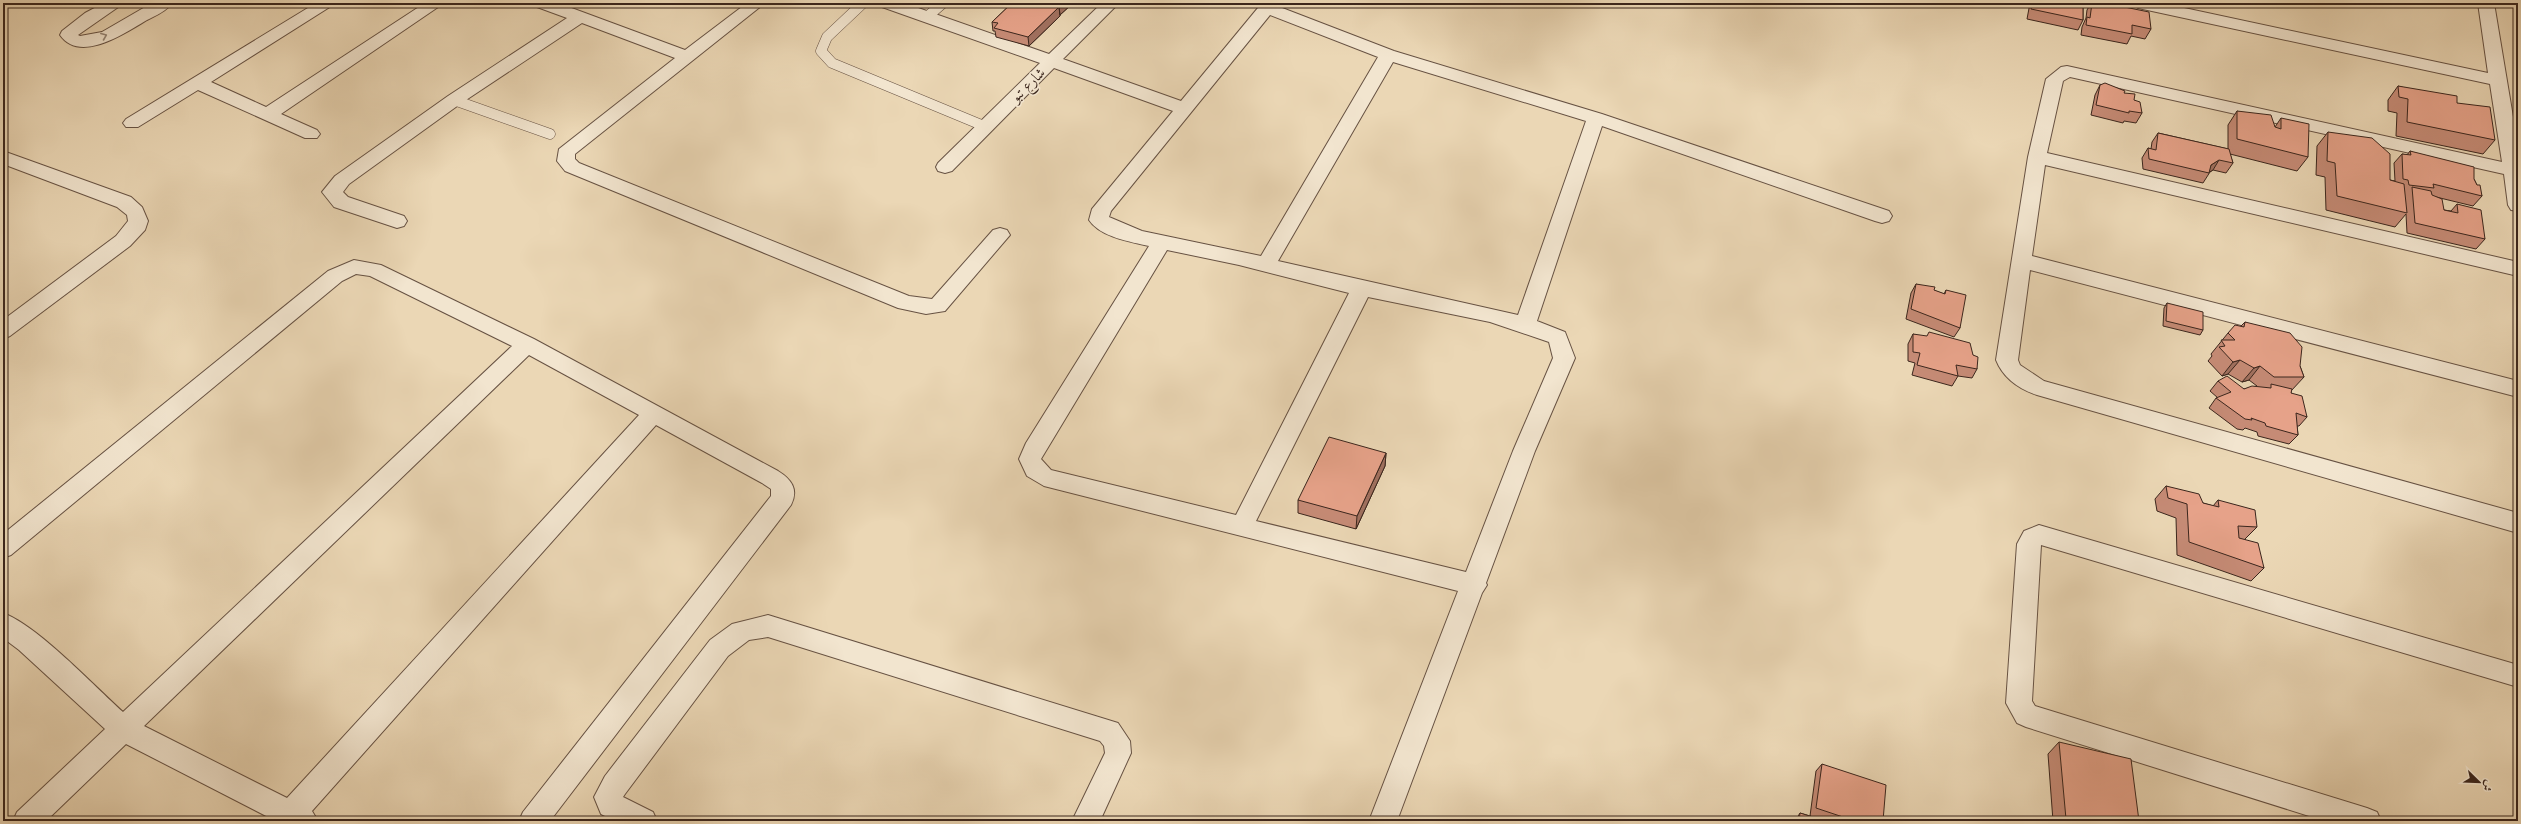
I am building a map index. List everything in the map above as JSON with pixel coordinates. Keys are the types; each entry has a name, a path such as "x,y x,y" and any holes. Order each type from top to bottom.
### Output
{"street":[{"path":"116,3 91,17 68,35 76,41 89,42 106,36 164,3"},
{"path":"132,123 328,3"},
{"path":"267,115 436,3"},
{"path":"543,3 688,57"},
{"path":"757,3 573,146 566,153 566,161 572,167 875,291 905,303 926,307 938,306 1000,234"},
{"path":"888,3 1183,108"},
{"name":"شارع تبو","path":"945,167 984,126 1054,61 1111,3"},
{"path":"2138,3 2498,80"},
{"path":"2486,3 2518,204"},
{"path":"1383,821 1475,585 1524,452 1564,358 1558,337 1526,323 1362,288 1266,264 1162,242 1109,228 1099,220 1102,209 1183,108 1269,6 1388,55 1596,118 1882,216"},
{"path":"397,221 341,202 332,192 342,180 454,100 580,17"},
{"path":"1266,264 1388,55"},
{"path":"2512,170 2067,71 2055,79 2037,157 2020,260 2007,360 2011,370 2022,380 2037,387 2518,523"},
{"path":"197,83 311,134"},
{"path":"1526,323 1596,118"},
{"path":"3,157 124,202 134,209 138,217 138,225 123,241 4,328"},
{"path":"2037,157 2518,269"},
{"path":"1162,242 1034,449 1030,459 1035,470 1044,477 1475,585"},
{"path":"2020,260 2518,389"},
{"path":"3,548 335,276 354,267 374,270 527,344 770,477 782,485 783,498 533,821"},
{"path":"1242,526 1362,288"},
{"path":"27,821 527,344"},
{"path":"3,624 28,642 123,729 294,819 654,413"},
{"path":"2368,821 2026,716 2018,703 2029,544 2032,538 2039,535 2048,536 2518,676"},
{"path":"643,821 611,805 608,797 615,784 719,648 732,636 749,628 768,626 1109,732 1117,741 1118,753 1086,821"}],"lane":[{"path":"863,3 827,37 821,51 832,63 984,126"},
{"path":"928,16 943,3"},
{"path":"454,100 550,134"}],"building":[{"path":"1012,3 1047,3 1059,7 1028,37 994,28 998,23 992,22"},
{"path":"1052,3 1062,3 1059,6"},
{"path":"2033,3 2083,3 2083,20 2031,9"},
{"path":"2092,3 2105,3 2149,12 2151,29 2132,25 2132,34 2086,25 2087,17 2090,18"},
{"path":"2105,83 2125,91 2124,93 2135,94 2134,100 2140,102 2142,113 2129,111 2129,113 2096,105 2100,85"},
{"path":"2398,86 2457,96 2457,103 2490,107 2495,140 2407,122 2408,99 2399,97"},
{"path":"2237,111 2271,115 2275,127 2281,129 2281,118 2309,124 2308,157 2237,139"},
{"path":"2328,132 2372,138 2390,154 2390,180 2404,184 2407,213 2337,196 2335,163 2327,161"},
{"path":"2158,133 2229,149 2233,163 2219,160 2211,165 2209,173 2149,159 2148,148 2156,150"},
{"path":"2410,151 2474,167 2474,179 2477,185 2480,185 2482,196 2433,184 2434,188 2409,185 2408,180 2403,179 2402,154 2411,155"},
{"path":"2412,187 2431,191 2432,195 2442,199 2444,210 2458,213 2457,204 2481,210 2485,239 2415,223"},
{"path":"1916,284 1935,287 1934,290 1945,294 1946,290 1966,295 1960,328 1911,309"},
{"path":"2167,303 2203,312 2203,330 2166,321"},
{"path":"2245,322 2290,333 2302,347 2300,366 2304,377 2274,377 2260,366 2254,368 2240,360 2233,362 2219,347 2225,346 2221,340 2235,340 2228,333 2235,325 2244,327"},
{"path":"1929,332 1970,343 1973,355 1978,357 1977,369 1956,365 1958,376 1917,365 1920,353 1913,352 1913,334 1927,336"},
{"path":"2227,376 2244,389 2252,386 2271,388 2271,384 2292,389 2291,393 2302,396 2307,417 2296,413 2298,435 2266,426 2265,423 2251,418 2252,420 2245,419 2216,398 2231,392 2218,381"},
{"path":"1329,437 1386,453 1357,516 1298,500"},
{"path":"2166,486 2199,494 2203,503 2219,507 2218,500 2255,510 2257,527 2238,526 2239,538 2258,543 2264,568 2189,542 2187,504 2168,498"},
{"path":"2059,742 2131,759 2139,821 2076,821 2066,819"},
{"path":"1822,764 1886,785 1883,821 1855,821 1816,808"},
{"path":"1800,813 1826,821 1799,821"}]}
